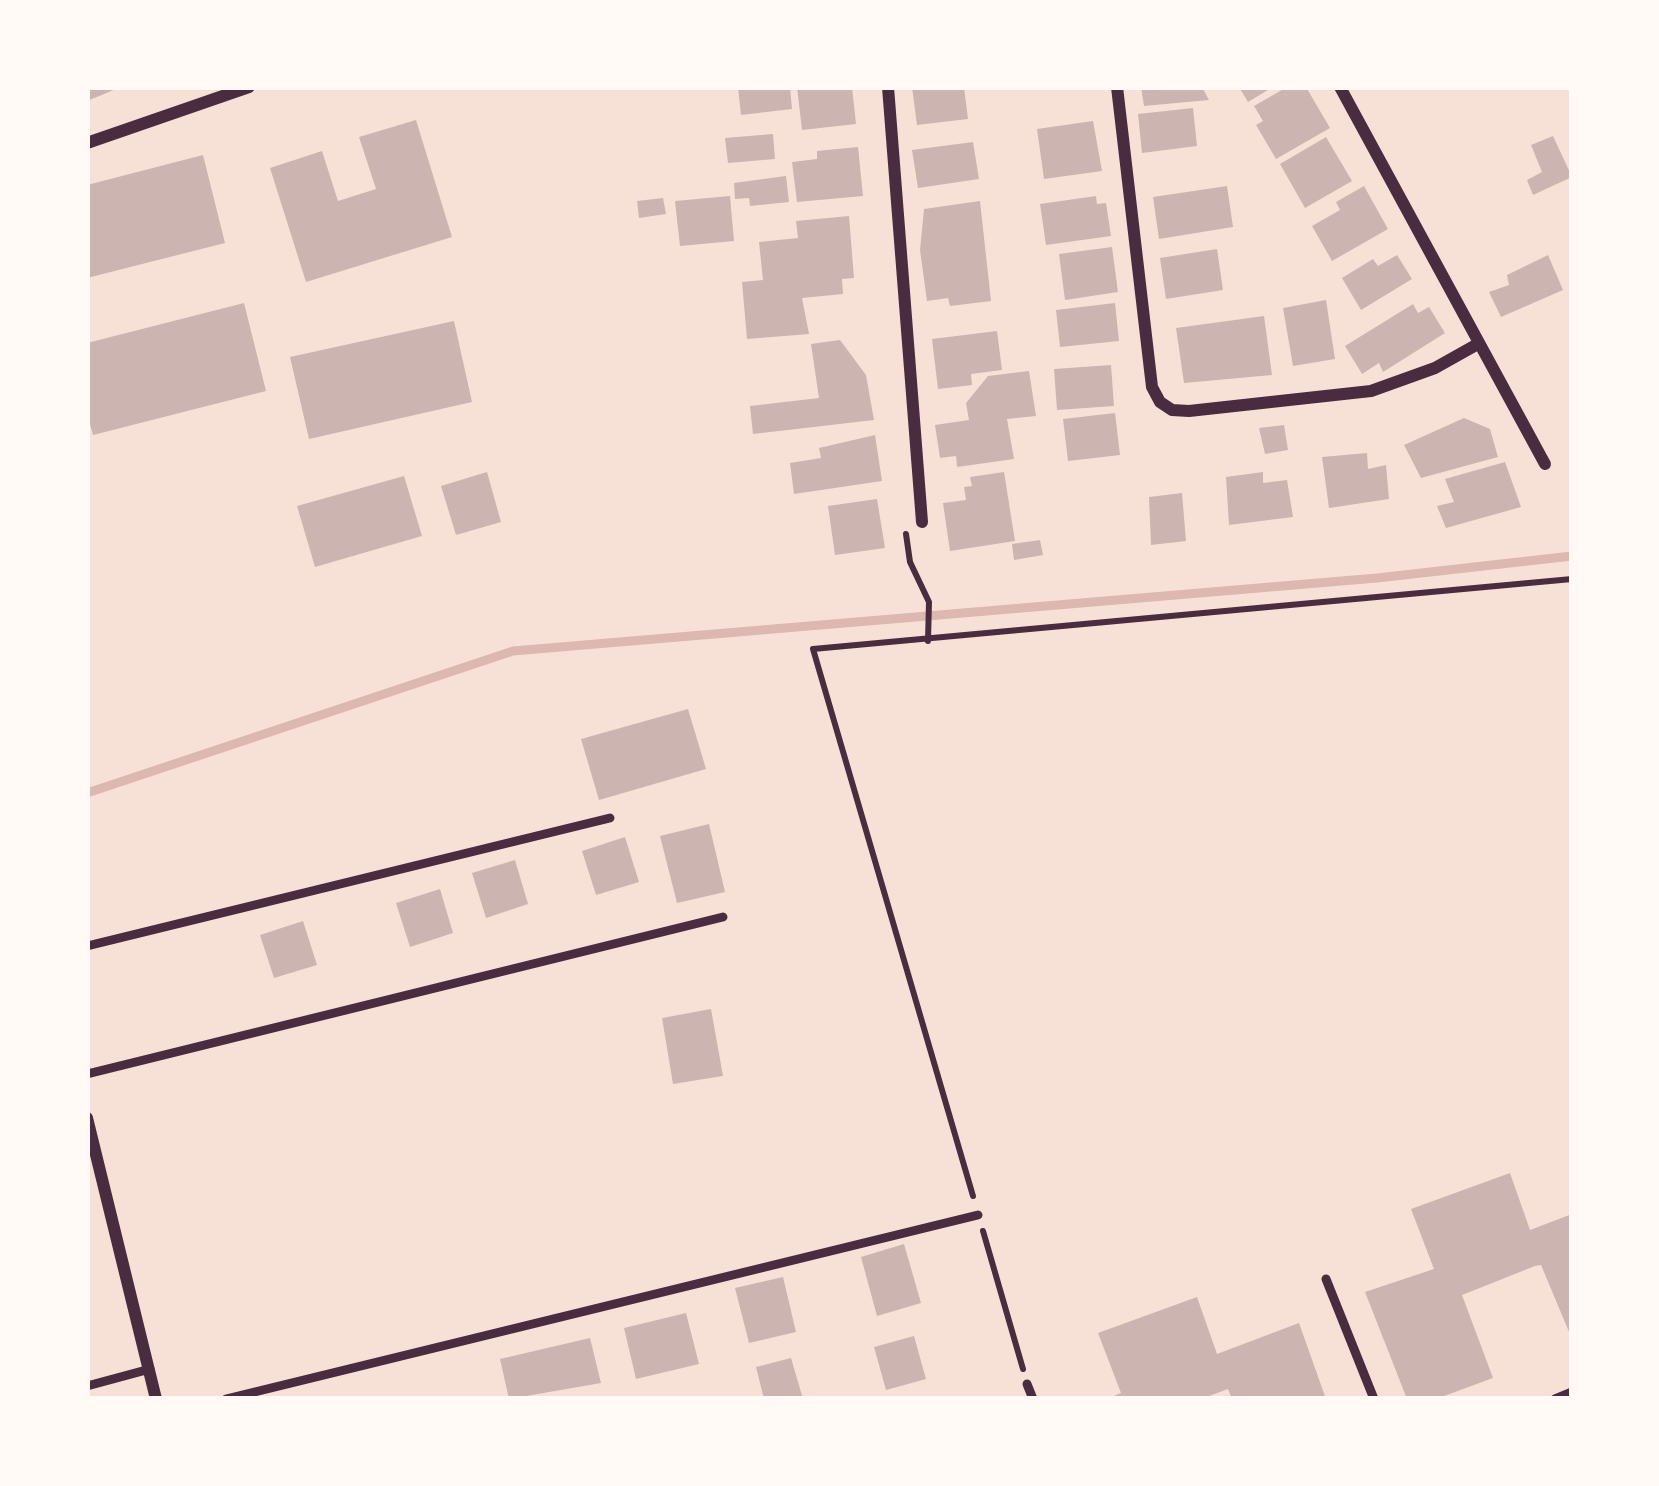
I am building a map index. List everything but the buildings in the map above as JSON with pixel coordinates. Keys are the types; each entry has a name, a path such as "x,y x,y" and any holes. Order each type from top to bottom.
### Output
{"street":[{"path":"87,143 249,87"},
{"path":"888,87 922,522"},
{"path":"1117,87 1152,387 1172,410 1320,400 1370,391 1419,375 1476,345"},
{"path":"1340,87 1544,464"},
{"path":"87,1118 156,1399"}],"lane":[{"path":"87,946 156,925 610,818"},
{"path":"87,1074 722,917"},
{"path":"226,1399 978,1214"},
{"path":"1326,1279 1374,1399"},
{"path":"87,1386 150,1369"},
{"path":"1027,1384 1033,1399"},
{"path":"1555,1399 1572,1392"}],"path":[{"path":"922,522 906,530 910,562 929,602 932,625 927,642"},
{"path":"1027,1384 813,649 1572,579"}],"waterway":[{"path":"87,793 513,651 1377,578 1572,556"}]}
